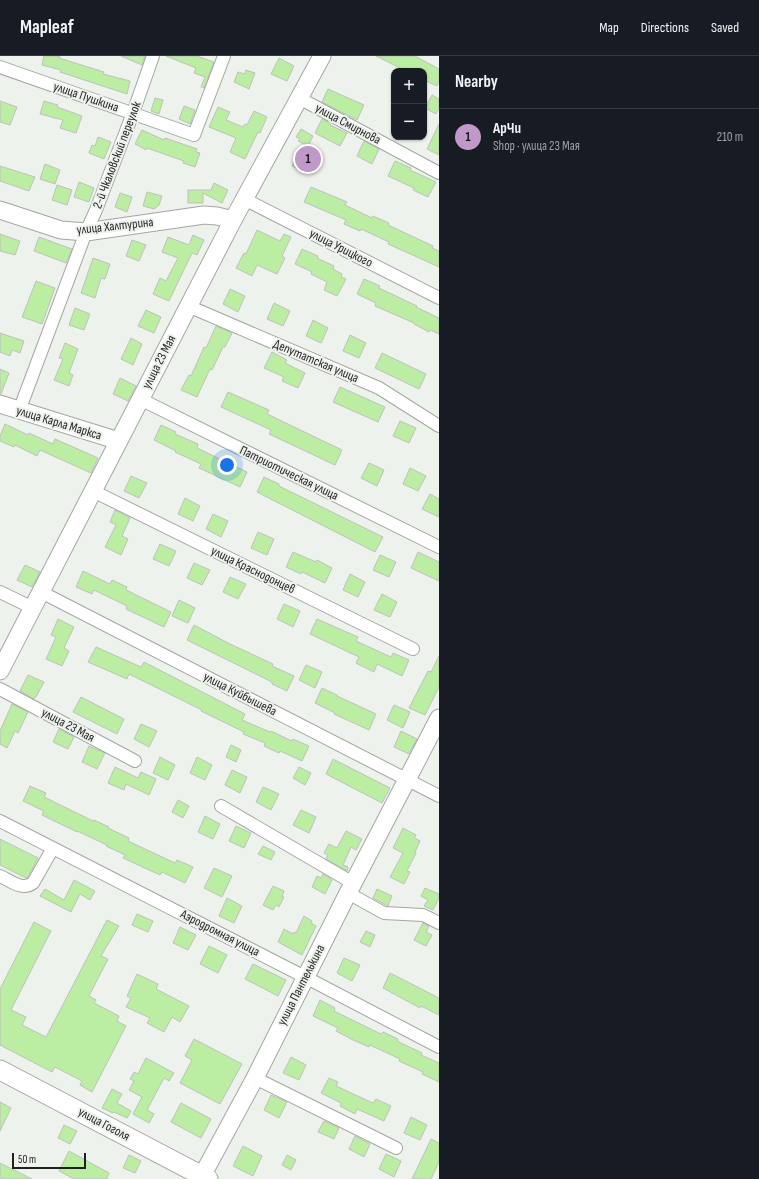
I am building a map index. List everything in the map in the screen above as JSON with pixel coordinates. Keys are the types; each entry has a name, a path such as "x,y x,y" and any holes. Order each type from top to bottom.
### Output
{"main road":[{"name":"улица 23 Мая","path":"0,671 233,220 322,56"},
{"name":"улица Халтурина","path":"0,210 62,230 86,232 204,215 217,216 233,220"},
{"name":"улица Карла Маркса","path":"0,404 119,441"},
{"name":"улица Пантелькина","path":"204,1178 350,888 439,718"},
{"name":"улица Гоголя","path":"0,1070 204,1178"}],"street":[{"name":"2-й Чкаловский переулок","path":"19,411 86,232 96,210 133,113 153,56"},
{"name":"улица Пушкина","path":"0,67 194,134 224,56"},
{"name":"улица Смирнова","path":"299,98 439,173"},
{"name":"улица Урицкого","path":"244,199 439,298"},
{"name":"Депутатская улица","path":"188,306 379,388 439,426"},
{"name":"Патриотическая улица","path":"140,399 439,547"},
{"name":"улица Краснодонцев","path":"93,491 413,649"},
{"path":"0,592 33,608"},
{"name":"улица Куйбышева","path":"41,592 439,796"},
{"name":"улица 23 Мая","path":"0,689 135,761"},
{"path":"221,806 350,888 384,912 423,915 439,923"},
{"name":"Аэродромная улица","path":"0,821 439,1047"},
{"path":"0,876 22,887 28,886 33,883 52,848"},
{"path":"255,1078 396,1148"}],"building":[{"path":"44,56 60,56 59,58 104,72 103,74 130,81 127,94 60,72 61,70 42,65"},
{"path":"121,56 145,56 142,65"},
{"path":"166,56 197,56 214,62 204,88 201,87 205,77 194,73 196,68"},
{"path":"376,56 415,56 439,69 439,81 437,86 427,81 427,68 400,68"},
{"path":"279,58 294,66 287,81 271,74"},
{"path":"246,70 255,73 249,89 234,82 238,72 245,74"},
{"path":"328,89 364,105 357,120 322,102"},
{"path":"432,95 439,99 439,108 436,114 427,109 427,104"},
{"path":"155,98 163,100 159,114 151,111"},
{"path":"0,101 17,107 10,125 0,122"},
{"path":"44,101 58,105 57,107 82,116 76,133 60,128 63,120 40,114"},
{"path":"184,106 195,110 190,124 179,119"},
{"path":"218,107 230,112 226,120 243,127 245,124 247,125 254,111 267,117 260,133 258,132 245,159 230,152 236,138 209,127"},
{"path":"322,119 331,124 330,125 347,133 340,146 315,133"},
{"path":"439,124 439,155 427,149"},
{"path":"301,129 313,136 308,146 298,141 300,139 296,137"},
{"path":"142,130 164,140 165,138 197,149 196,152 200,153 195,167 183,163 184,161 147,148 146,150 135,144"},
{"path":"98,137 111,142 104,159 89,153 92,145 95,146"},
{"path":"364,141 379,149 372,164 357,156"},
{"path":"299,150 314,157 307,173 292,166"},
{"path":"395,161 436,182 428,197 413,190 414,188 388,176"},
{"path":"45,164 60,170 55,184 40,179"},
{"path":"0,166 35,177 29,191 0,181"},
{"path":"79,182 94,188 89,202 74,197"},
{"path":"214,183 228,190 222,203 203,193 203,203 188,203 188,190 211,190"},
{"path":"57,185 72,190 67,205 52,200"},
{"path":"311,187 347,202 345,205 372,218 373,216 389,223 388,225 433,246 432,248 439,251 439,267 388,244 389,242 361,229 360,231 344,224 346,220 304,202"},
{"path":"147,192 162,196 159,205 154,209 143,206"},
{"path":"120,193 132,197 127,212 115,207"},
{"path":"257,230 280,241 284,234 291,237 282,256 285,258 277,274 257,265 252,276 236,268 244,253 246,254"},
{"path":"0,234 20,241 15,255 0,251"},
{"path":"193,235 204,240 197,255 192,253 169,301 153,294 160,278 166,281 178,258 162,252 168,237 189,245"},
{"path":"39,237 72,249 66,263 34,251"},
{"path":"132,240 146,245 139,261 126,256"},
{"path":"302,249 318,256 317,258 334,266 333,269 342,274 341,277 346,279 337,296 324,290 327,282 311,274 312,272 295,264"},
{"path":"93,258 110,264 105,279 101,278 95,298 81,293"},
{"path":"364,279 439,318 439,334 430,330 429,332 414,323 375,306 376,303 357,294"},
{"path":"36,281 55,288 42,324 22,317"},
{"path":"230,289 245,296 238,312 223,304"},
{"path":"274,303 290,311 283,326 267,319"},
{"path":"75,308 90,314 84,330 69,325"},
{"path":"146,310 161,317 154,333 138,326"},
{"path":"313,320 328,328 321,343 306,336"},
{"path":"216,326 232,333 225,347 223,347 212,370 210,369 197,397 181,390 189,375 191,376 204,347 206,348"},
{"path":"0,333 24,341 20,353 12,350 10,356 0,352"},
{"path":"350,335 366,343 359,358 343,351"},
{"path":"131,338 142,344 133,365 121,359"},
{"path":"65,343 78,349 69,373 73,375 69,386 54,380 63,359 59,358"},
{"path":"272,352 287,360 285,363 305,373 298,388 282,381 284,377 264,368"},
{"path":"382,353 426,374 419,389 375,368"},
{"path":"0,369 9,373 1,394 0,394"},
{"path":"120,378 136,386 128,401 113,394"},
{"path":"340,387 385,407 378,422 333,402"},
{"path":"228,392 269,410 267,414 342,450 335,465 269,434 271,430 221,407"},
{"path":"400,421 416,428 409,443 393,436"},
{"path":"5,424 28,435 29,433 53,444 55,439 98,458 91,473 40,450 37,456 15,445 14,447 0,441 0,436"},
{"path":"161,425 176,432 175,434 198,444 197,448 247,472 240,487 199,468 201,464 154,440"},
{"path":"369,463 384,470 377,486 361,478"},
{"path":"410,468 426,476 418,491 403,484"},
{"path":"131,476 147,483 139,498 124,491"},
{"path":"264,477 279,484 279,486 383,537 375,552 257,492"},
{"path":"430,494 439,499 439,517 422,509"},
{"path":"185,498 200,506 193,521 178,514"},
{"path":"115,510 130,518 122,536 128,539 121,555 105,547 116,525 110,522"},
{"path":"213,514 228,521 221,537 206,529"},
{"path":"258,532 274,539 267,555 251,548"},
{"path":"160,544 176,551 169,566 153,559"},
{"path":"293,552 316,562 317,560 332,568 325,583 302,572 301,574 286,567"},
{"path":"418,552 439,562 439,581 411,568"},
{"path":"380,555 396,562 389,577 373,570"},
{"path":"194,563 210,570 202,585 187,578"},
{"path":"25,565 40,572 32,587 17,580"},
{"path":"83,571 110,584 112,580 127,587 126,590 171,612 164,627 126,609 127,606 94,590 92,594 76,587"},
{"path":"350,574 365,582 358,597 343,590"},
{"path":"230,577 246,584 238,599 223,592"},
{"path":"382,594 397,602 390,617 374,610"},
{"path":"179,600 195,608 188,623 172,616"},
{"path":"284,604 300,611 293,627 277,619"},
{"path":"58,619 74,627 64,648 69,651 62,666 46,659 56,637 51,635"},
{"path":"317,619 358,637 356,641 391,657 393,653 409,660 402,676 377,664 374,672 356,663 359,657 310,634"},
{"path":"194,625 294,676 287,691 272,684 272,682 187,640"},
{"path":"96,647 141,667 144,662 245,714 242,720 292,741 293,739 309,746 302,761 280,751 279,753 264,746 265,743 243,734 244,732 129,674 127,679 88,662"},
{"path":"439,656 439,687 425,715 409,708 428,671 431,672"},
{"path":"306,665 322,672 315,688 299,680"},
{"path":"28,675 44,682 34,699 20,691"},
{"path":"322,688 376,714 369,730 334,714 335,713 315,703"},
{"path":"81,697 124,719 117,734 73,712"},
{"path":"12,704 28,712 18,733 15,731 7,748 0,744 0,731"},
{"path":"394,705 410,712 403,728 387,720"},
{"path":"141,724 157,731 149,747 134,739"},
{"path":"59,729 74,737 68,749 53,742"},
{"path":"401,731 417,739 409,754 394,747"},
{"path":"231,745 241,750 236,762 226,757"},
{"path":"89,746 105,753 97,769 82,762"},
{"path":"160,757 175,765 168,780 153,773"},
{"path":"197,757 212,765 205,780 190,773"},
{"path":"333,759 390,788 382,803 326,774"},
{"path":"115,767 138,778 141,772 156,779 149,795 126,784 124,790 108,783"},
{"path":"299,767 311,773 305,785 293,778"},
{"path":"232,770 247,777 240,793 225,785"},
{"path":"30,786 46,793 44,797 93,821 94,820 109,827 108,828 129,838 128,841 175,863 177,860 193,867 185,883 162,872 160,875 123,858 125,855 106,846 107,845 42,815 44,811 23,801"},
{"path":"263,787 279,794 271,810 256,802"},
{"path":"178,800 189,806 183,818 172,812"},
{"path":"301,810 316,817 309,833 293,825"},
{"path":"205,816 220,824 213,839 198,832"},
{"path":"236,826 251,833 244,848 229,841"},
{"path":"403,828 416,835 414,838 420,841 407,871 410,872 404,884 390,877 403,853 393,848"},
{"path":"346,831 362,839 356,850 351,847 343,865 348,867 347,871 326,859 328,855 324,853 329,844 337,848"},
{"path":"0,839 38,858 28,877 26,878 0,865"},
{"path":"263,846 275,852 271,860 258,854"},
{"path":"214,868 232,876 222,897 204,888"},
{"path":"323,874 332,880 325,894 312,887 317,876 321,878"},
{"path":"74,880 95,891 90,900 80,894 71,912 40,896 45,889 64,900"},
{"path":"273,886 284,891 282,897 284,897 279,907 276,905 273,910 263,905"},
{"path":"425,888 439,894 439,898 433,910 424,906 428,900 421,896"},
{"path":"377,889 392,896 388,906 373,898"},
{"path":"227,898 242,906 234,923 219,916"},
{"path":"137,914 153,921 148,932 132,925"},
{"path":"304,916 312,921 311,923 316,926 302,955 278,942 284,929 293,934 294,932 296,933"},
{"path":"107,920 119,926 101,956 108,959 89,996 96,1000 94,1003 119,1016 117,1021 126,1026 92,1092 80,1085 82,1081 55,1067 52,1072 0,1045 0,989 34,922 51,931 11,1010 26,1017 22,1025 46,1037"},
{"path":"423,923 429,926 426,932 432,935 426,946 414,940"},
{"path":"180,927 196,935 188,950 173,943"},
{"path":"366,931 375,935 370,947 360,942"},
{"path":"209,946 227,955 218,973 200,964"},
{"path":"344,958 360,965 352,981 337,973"},
{"path":"253,964 286,980 278,996 245,979"},
{"path":"390,973 439,998 439,1015 421,1006 420,1008 383,988"},
{"path":"137,974 158,984 156,989 189,1006 180,1022 172,1017 164,1032 147,1023 150,1018 126,1007 131,998 127,996"},
{"path":"320,1000 335,1008 334,1011 381,1034 383,1032 398,1039 397,1041 422,1053 421,1055 439,1063 439,1082 422,1074 423,1072 399,1061 400,1059 370,1045 369,1047 353,1040 336,1031 338,1028 313,1016"},
{"path":"194,1039 242,1064 220,1104 180,1083 192,1060 185,1056"},
{"path":"291,1057 306,1065 299,1080 283,1073"},
{"path":"146,1058 174,1073 169,1081 164,1078 147,1110 154,1114 149,1123 133,1114 142,1097 129,1090 134,1081 130,1079 134,1072 138,1074"},
{"path":"329,1078 338,1082 336,1086 373,1103 376,1099 391,1106 384,1121 357,1109 355,1114 340,1106 341,1103 321,1093"},
{"path":"112,1089 122,1094 117,1103 131,1111 127,1118 102,1108"},
{"path":"271,1095 287,1102 279,1118 264,1110"},
{"path":"0,1102 11,1108 0,1131"},
{"path":"181,1103 211,1119 201,1138 171,1122"},
{"path":"411,1117 427,1125 420,1140 404,1133"},
{"path":"324,1121 339,1128 334,1139 318,1132"},
{"path":"64,1125 77,1131 70,1144 58,1138"},
{"path":"355,1136 370,1144 364,1157 349,1149"},
{"path":"431,1139 439,1143 439,1162 431,1179 412,1179"},
{"path":"243,1146 262,1156 253,1176 233,1166"},
{"path":"69,1151 109,1173 107,1179 74,1179 59,1171"},
{"path":"386,1154 401,1161 394,1177 379,1169"},
{"path":"129,1155 141,1161 135,1173 123,1168"},
{"path":"287,1155 296,1160 291,1170 282,1165"},
{"path":"0,1163 32,1179 0,1179"}],"place":[{"name":"АрЧи","path":"308,159"}]}
